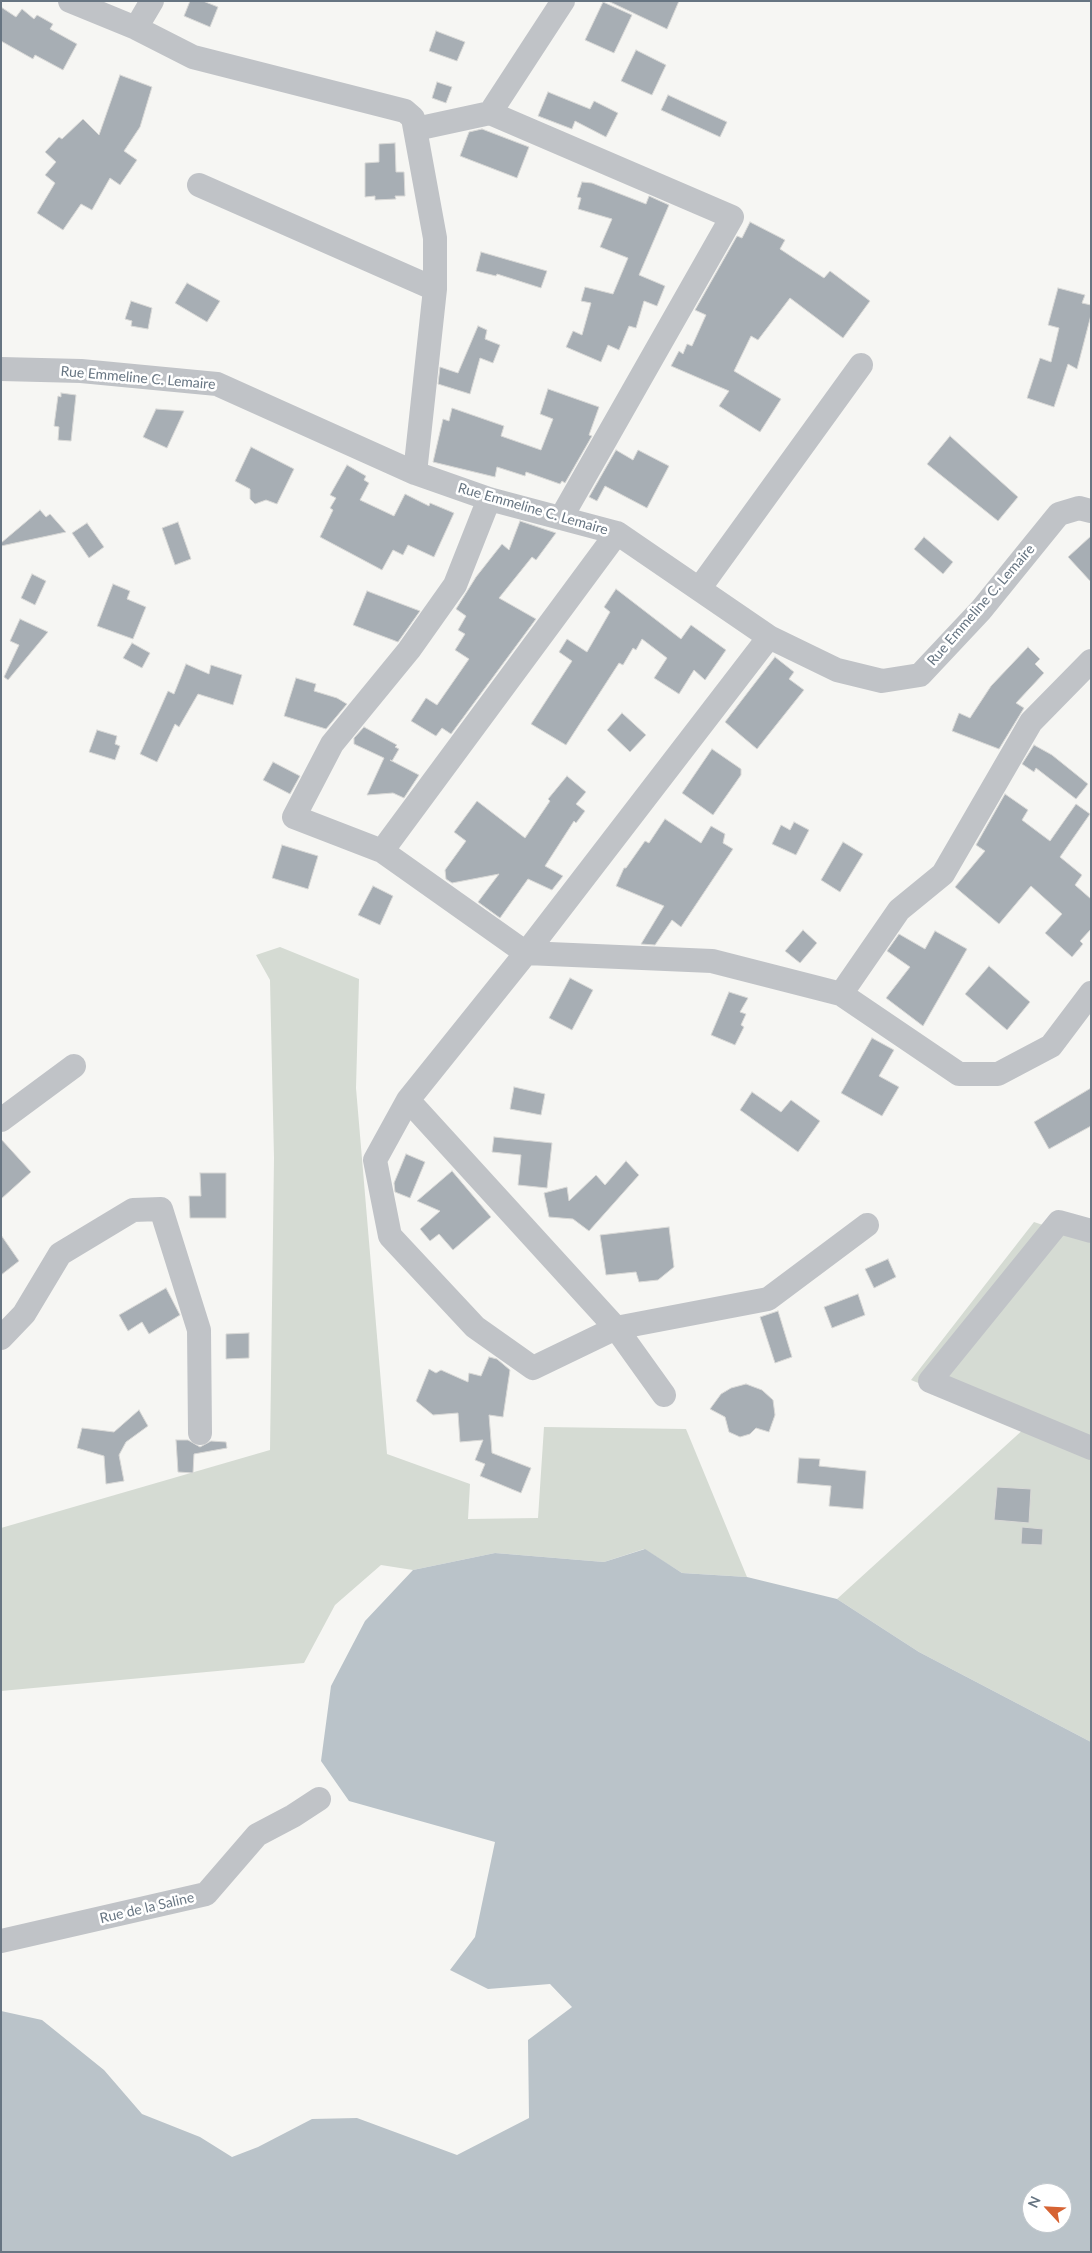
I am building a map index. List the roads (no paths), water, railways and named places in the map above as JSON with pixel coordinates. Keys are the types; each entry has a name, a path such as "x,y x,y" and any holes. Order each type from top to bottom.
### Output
{"street":[{"path":"70,1 136,28 193,57 405,111 413,118 434,238 435,290 415,473"},
{"path":"136,28 152,1"},
{"path":"490,113 563,1"},
{"path":"416,129 490,113 732,217 561,518"},
{"path":"199,185 435,290"},
{"path":"699,589 861,365"},
{"name":"Rue Emmeline C. Lemaire","path":"1,369 81,371 217,384 415,473 489,500 618,533 770,637 837,670 882,681 920,675 981,610 1060,514 1079,508 1091,511"},
{"path":"489,500 455,585 409,650 332,744 294,817 382,851 526,953 712,961 841,994 959,1074 998,1074 1051,1046 1091,993"},
{"path":"382,851 618,533"},
{"path":"770,637 526,953 408,1100 375,1160 390,1236 475,1327 533,1368 616,1328 768,1299 867,1225"},
{"path":"841,994 899,910 943,874 1031,722 1091,661"},
{"path":"1,1120 74,1066"},
{"path":"408,1100 616,1328 664,1395"},
{"path":"1,1338 24,1314 60,1254 134,1210 161,1209 198,1330 200,1433"},
{"path":"1091,1231 1059,1222 930,1381 1091,1448"},
{"name":"Rue de la Saline","path":"1,1941 206,1894 257,1835 293,1816 319,1799"}]}
